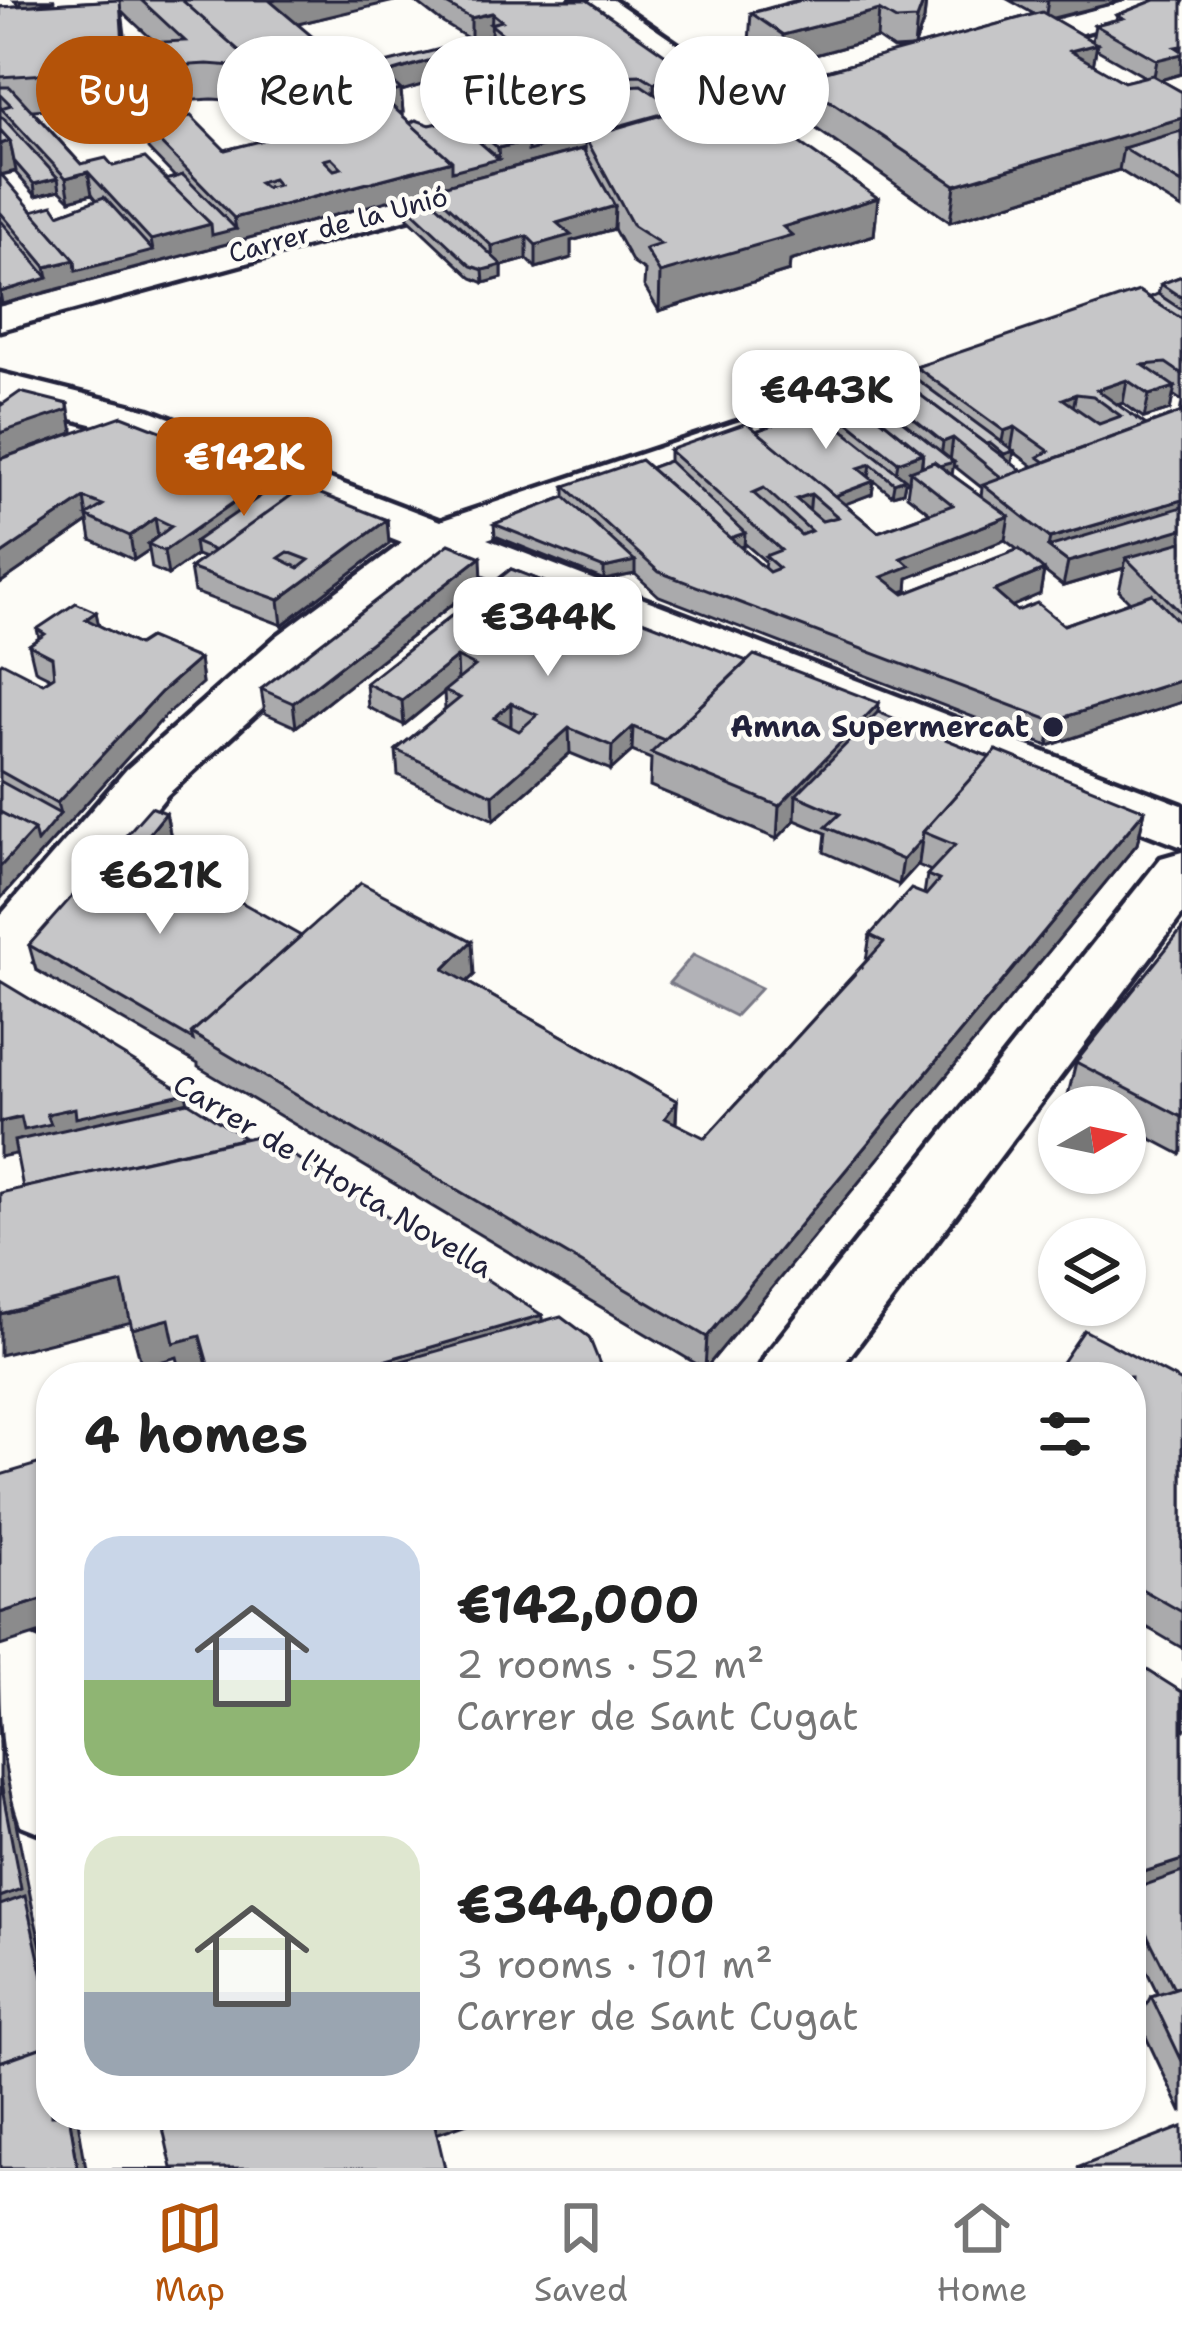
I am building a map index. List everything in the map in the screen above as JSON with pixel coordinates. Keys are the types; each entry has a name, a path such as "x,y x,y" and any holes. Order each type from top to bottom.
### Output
{"street":[{"path":"589,0 654,45"},
{"path":"829,91 1163,0"},
{"path":"998,11 1078,57"},
{"path":"638,144 654,140"},
{"name":"Carrer de la Unió","path":"0,316 547,168"},
{"path":"0,387 132,420 1182,827"},
{"path":"0,957 147,782 296,648 443,537 801,416"},
{"path":"66,444 132,420"},
{"path":"804,1362 1182,872"},
{"name":"Carrer de l'Horta Novella","path":"0,975 641,1362"},
{"path":"1146,1668 1182,1690"},
{"path":"26,1673 36,1722"},
{"path":"118,2130 125,2168"}],"shaded area":[{"path":"693,955 761,988 735,1016 669,983"}],"building":[{"path":"120,0 122,36 36,36 36,75 0,77 0,7"},
{"path":"141,0 182,0 223,36 217,36 217,65 193,65 193,36 180,36"},
{"path":"182,0 276,0 270,1 312,36 223,36"},
{"path":"439,0 587,0 654,47 654,83 641,75 630,75 630,36 505,36 490,24 502,21 492,13 471,18"},
{"path":"802,0 924,0 917,19 896,20 879,10 783,35 751,13"},
{"path":"1155,0 1182,0 1182,46 1176,47 1182,54 1157,60 1095,25 1123,18 1117,15"},
{"path":"1042,12 1097,44 1070,51 1124,82 1152,75 1182,92 1182,118 955,185 829,100 829,70"},
{"path":"420,54 420,63 396,70 396,60"},
{"path":"641,85 654,94 654,116 630,123 630,86"},
{"path":"0,87 10,87 36,115 36,144 63,144 81,164 106,158 113,166 145,158 211,224 151,240 88,172 66,178 1,108 11,105 0,94"},
{"path":"396,110 420,132 420,144 433,144 452,161 234,218 162,144 193,144 193,118 225,150 248,144 396,144","holes":["332,158 342,168 334,170 324,160","273,179 278,185 266,188 259,183"]},
{"path":"654,117 654,144 801,144 878,198 783,227 792,235 660,273 645,249 661,244 633,226 589,144 630,144 630,124"},
{"path":"0,118 58,178 34,184 14,161 10,141 0,130"},
{"path":"1181,131 1182,184 1123,148"},
{"path":"433,144 482,144 499,159 452,171 452,161"},
{"path":"583,149 615,206 557,223 571,235 536,245 527,236 492,246 431,189"},
{"path":"0,173 75,260 46,267 0,212"},
{"path":"183,175 236,229 212,235 211,224 166,180"},
{"path":"104,197 153,251 76,271 75,260 32,211 53,205 59,214"},
{"path":"432,200 502,265 483,270 471,266 407,206"},
{"path":"2,222 48,278 0,292"},
{"path":"1182,276 1182,298 1161,284"},
{"path":"1139,291 1182,319 1182,374 1166,363 1143,365 1175,387 1149,395 1127,380 1097,390 1146,425 1045,462 1038,457 1049,451 1015,427 1004,431 916,367","holes":["1076,394 1093,396 1121,416 1099,424 1063,399"]},
{"path":"1158,294 1182,310 1182,319 1149,298"},
{"path":"893,374 1022,471 1002,478 953,438 943,442 868,382"},
{"path":"915,378 1014,451 1004,454 986,444 903,382"},
{"path":"846,390 923,453 898,462 819,399"},
{"path":"20,392 68,404 68,410 0,433 0,406"},
{"path":"867,393 954,462 924,466 923,453 855,398"},
{"path":"818,410 905,479 894,483 871,464 858,468 874,481 834,496 756,431"},
{"path":"1182,412 1182,500 1050,538 983,485"},
{"path":"122,416 238,461 245,456 283,468 164,551 148,544 172,526 155,518 130,536 86,516 103,505 84,498 0,555 0,459"},
{"path":"747,423 878,532 953,505 910,471 934,462 1009,516 901,558 910,566 882,577 904,594 1019,549 1044,570 994,591 1017,611 1037,603 1064,625 1152,594 1182,625 1182,680 1052,721 659,572 565,486 641,460 769,572 779,568 765,556 781,550 669,450","holes":["764,488 811,531 801,535 753,493","811,494 838,517 822,521 796,499"]},
{"path":"669,461 745,533 730,538 650,468"},
{"path":"275,486 294,494 215,551 194,542"},
{"path":"303,487 387,520 279,600 190,568","holes":["288,552 309,560 299,568 279,558"]},
{"path":"565,497 635,561 604,568 494,524"},
{"path":"1182,507 1182,529 1068,562 1048,547"},
{"path":"1182,542 1182,614 1126,558"},
{"path":"449,544 481,557 293,703 261,689"},
{"path":"511,569 747,661 664,740 633,727 612,746 569,728 493,795 396,750 460,698 444,691 475,666 457,657 402,701 366,683","holes":["511,703 537,715 519,731 494,718"]},
{"path":"76,603 96,612 86,619 138,645 149,638 199,659 161,692 57,803 0,771 0,664 43,683 54,676 52,657 29,645 45,634 37,629"},
{"path":"754,655 879,703 779,806 651,753"},
{"path":"878,712 990,757 903,860 826,827 840,814 796,795"},
{"path":"996,750 1145,810 707,1337 191,1033 361,883 472,941 444,969 677,1101 665,1118 705,1138 884,942 870,935 911,889 926,895 939,880 927,875 955,845 923,832"},
{"path":"0,781 60,814 37,842 34,830 0,812"},
{"path":"151,807 166,813 137,849 178,870 165,881 211,907 225,893 301,936 191,1033 193,1040 29,945"},
{"path":"0,812 34,830 0,867"},
{"path":"1182,929 1182,1117 1146,1098 1146,1086 1122,1086 1076,1062"},
{"path":"0,981 186,1093 76,1118 75,1108 47,1114 51,1124 24,1130 21,1117 0,1122"},
{"path":"188,1102 245,1138 23,1188 14,1141"},
{"path":"261,1135 542,1315 380,1362 207,1362 200,1336 174,1343 169,1319 132,1329 122,1283 0,1314 0,1193"},
{"path":"561,1316 589,1337 599,1362 398,1362"},
{"path":"1084,1330 1144,1362 1062,1362"},
{"path":"1146,1363 1182,1382 1182,1612 1146,1592"},
{"path":"36,1464 36,1602 0,1613 0,1475"},
{"path":"1146,1669 1182,1692 1182,1860 1146,1871"},
{"path":"0,1778 21,1889 0,1897"},
{"path":"1182,1872 1182,1986 1174,1988 1146,1933 1146,1885"},
{"path":"25,1896 36,1946 36,2049 0,2062 0,1905"},
{"path":"1182,1986 1182,2061 1151,1996"},
{"path":"36,2049 36,2130 72,2130 78,2168 0,2168 0,2062"},
{"path":"1182,2127 1182,2168 1077,2168"},
{"path":"163,2130 436,2130 445,2168 172,2168"}],"place":[{"name":"Amna Supermercat","path":"1053,727"}]}
